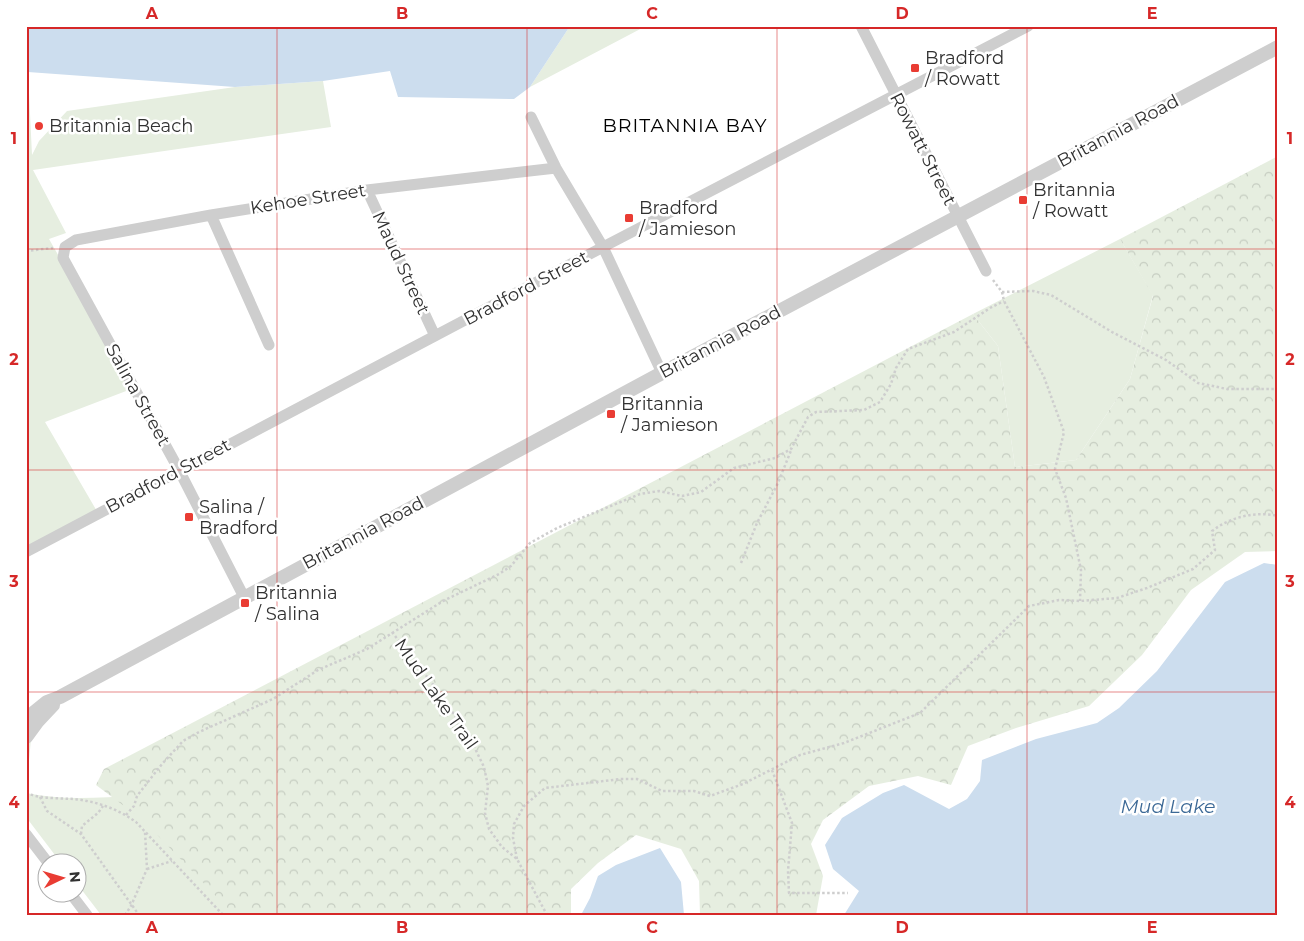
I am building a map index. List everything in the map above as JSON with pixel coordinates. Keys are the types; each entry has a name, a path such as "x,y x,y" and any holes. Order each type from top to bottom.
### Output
{"street":[{"name":"Rowatt Street","path":"861,26 986,271"},
{"name":"Bradford Street","path":"26,552 603,247 1028,26"},
{"name":"Britannia Road","path":"26,719 47,702 60,697 662,372 1278,47"},
{"path":"531,117 556,168 603,247 662,372"},
{"name":"Kehoe Street","path":"64,247 76,240 211,215 367,190 556,168"},
{"name":"Maud Street","path":"367,190 435,336"},
{"path":"211,215 269,345"},
{"name":"Salina Street","path":"64,247 63,258 179,470 244,597"},
{"name":"Britannia Road","path":"26,737 60,697"},
{"path":"26,834 41,854"},
{"path":"79,904 87,915"}],"path":[{"path":"26,251 64,247"},
{"path":"986,271 1002,292 1004,301 1044,377 1064,432 1055,469 1066,498 1081,570 1080,602"},
{"path":"1002,292 1033,291 1051,295 1112,332 1166,360 1198,383 1227,389 1278,389"},
{"path":"741,563 757,522 778,483 793,446 808,417 816,412 864,410 880,402 891,384 896,368 908,349 954,332 1004,301"},
{"path":"392,632 443,601 499,574 511,566 530,544 557,528 640,494 659,491 682,496 701,492 734,468 775,458 793,446"},
{"path":"517,859 513,838 514,824 524,806 545,788 621,779 636,780 662,791 694,792 710,796 743,784 800,755 844,743 920,713 1030,606 1060,600 1080,602 1117,598 1193,569 1215,550 1212,531 1221,524 1239,517 1270,514 1278,516"},
{"name":"Mud Lake Trail","path":"126,815 134,806 137,796 157,770 183,741 273,699 318,670 366,649 392,632 435,687 469,736 484,767 488,786 485,813 489,829 502,848 517,859 547,915"},
{"path":"772,770 792,823 788,871 789,893 848,893"},
{"path":"26,793 40,797 84,800 126,815 136,822 223,915"},
{"path":"40,797 47,811 81,834 139,915"},
{"path":"81,834 82,826 104,806"},
{"path":"125,915 147,870 145,832"},
{"path":"147,870 173,861"}],"green space":[{"path":"570,26 646,26 530,87"},
{"path":"26,71 28,72 32,155 39,141 67,111 235,87 323,81 331,127 33,170 66,233 49,239 134,388 45,422 98,513 26,552"},
{"path":"1278,156 1278,551 1245,552 1191,590 1142,655 1089,706 1016,728 968,746 951,785 918,776 869,786 823,820 811,844 823,876 816,915 700,915 699,881 681,849 636,835 598,863 571,889 571,915 234,915 144,821 96,785 104,769 973,314 998,346 1015,467 1076,460 1130,379 1153,296 1120,239"},
{"path":"1120,239 1153,295 1130,379 1076,460 1015,467 998,346 973,314"},
{"path":"31,739 26,793 26,749"},
{"path":"26,793 68,798 137,796 251,915 101,915 88,898 88,854 54,854 26,817"}],"water":[{"path":"26,26 570,26 530,87 514,99 398,97 390,71 323,81 235,87 28,72 26,71"},
{"name":"Mud Lake","path":"1264,563 1278,565 1278,915 844,915 859,891 833,869 825,845 842,818 883,793 904,785 949,809 967,799 980,781 982,760 1036,739 1097,723 1119,708 1157,671 1225,582"},
{"path":"660,848 681,882 684,915 581,915 598,876 616,865"}],"place":[{"name":"Bradford / Rowatt","path":"915,68"},
{"name":"Britannia Beach","path":"39,126"},
{"name":"Britannia / Rowatt","path":"1023,200"},
{"name":"Bradford / Jamieson","path":"629,218"},
{"name":"Britannia / Jamieson","path":"611,414"},
{"name":"Salina / Bradford","path":"189,517"},
{"name":"Britannia / Salina","path":"245,603"}],"district":[{"name":"BRITANNIA BAY","path":"685,125"}]}
